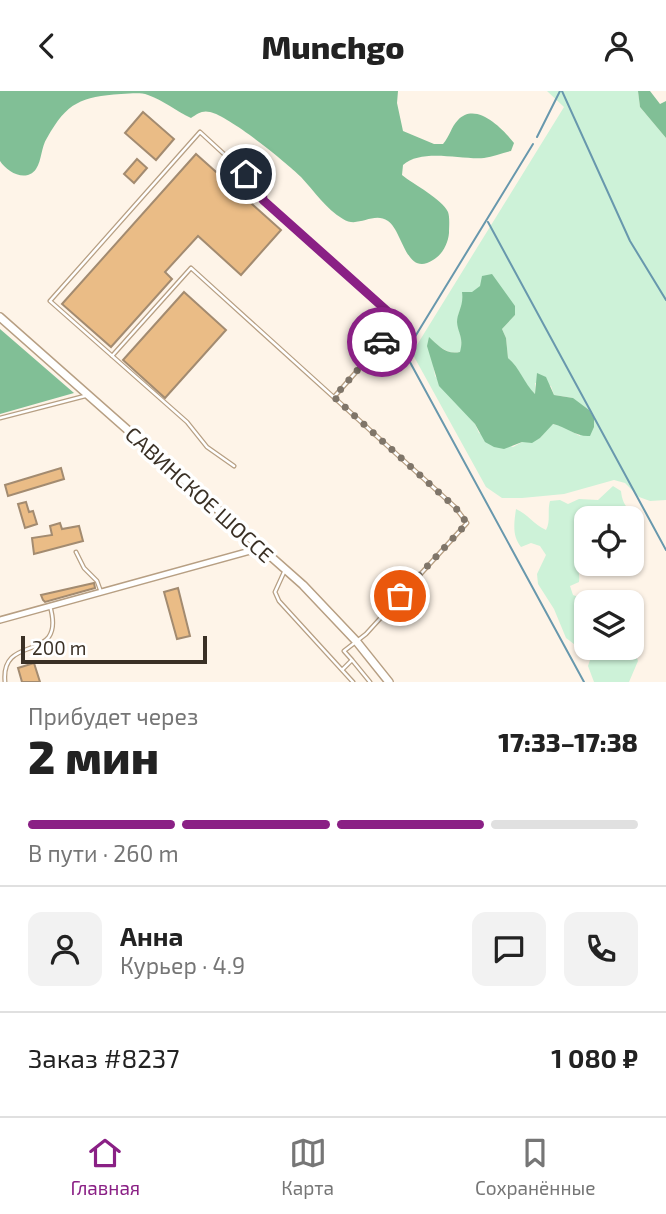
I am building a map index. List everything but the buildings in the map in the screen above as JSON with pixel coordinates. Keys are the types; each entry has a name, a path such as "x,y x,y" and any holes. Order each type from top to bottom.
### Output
{"street":[{"name":"САВИНСКОЕ ШОССЕ","path":"0,317 285,570 357,642 390,682"},
{"path":"0,620 261,548"}],"lane":[{"path":"234,466 207,447 187,422 50,301 200,132 262,189 263,200 395,318 396,327 334,397"},
{"path":"113,356 191,268 455,507 467,523 357,642 344,651 370,682"},
{"path":"0,418 88,395"},
{"path":"76,552 84,568 97,581 101,592"},
{"path":"285,570 275,592 279,601 353,682"},
{"path":"5,682 3,670 8,657 20,650 41,644 48,637 53,622 50,607"},
{"path":"342,670 352,660"}],"green space":[{"path":"0,91 398,91 397,103 403,131 434,144 443,144 458,120 473,114 489,119 514,143 511,151 487,157 420,157 403,165 402,175 440,202 449,214 446,245 436,258 424,264 411,258 388,221 377,218 349,222 343,219 325,205 294,170 257,140 219,115 207,112 191,118 145,94 107,95 76,104 61,116 54,126 45,142 36,169 27,175 17,174 7,169 0,161"},
{"path":"547,91 638,91 640,107 666,138 666,500 650,501 639,497 625,483 614,480 564,494 502,498 486,487 412,353 564,107","holes":["481,286 515,315 502,329 508,358 520,373 523,382 536,395 535,383 551,386 554,395 573,398 580,436 562,426 552,424 540,438 513,447 479,433 475,424 435,376 429,338 447,351 461,352 459,313 464,302 476,289"]},
{"path":"638,91 650,91 660,104 666,101 666,138 640,107"},
{"path":"492,274 515,306 515,315 502,329 508,358 535,394 537,373 546,377 554,395 573,398 589,410 594,418 590,436 580,435 553,424 532,443 522,442 504,449 494,447 485,442 475,424 439,386 427,346 429,337 447,351 460,352 461,339 457,322 462,292 472,292 480,286 482,276"},
{"path":"0,329 74,393 0,414"},
{"path":"613,486 621,491 626,506 574,506 574,576 579,576 579,582 570,586 574,595 574,644 566,638 554,609 538,584 537,574 546,555 540,546 531,543 521,547 518,543 515,534 516,509 546,530 550,501 560,500 568,504 579,499 598,500"},
{"path":"590,660 638,661 629,682 594,682 588,666"}],"waterway":[{"path":"537,137 560,91"},
{"path":"562,91 630,241 666,300"},
{"path":"533,144 405,353 584,682"},
{"path":"488,222 666,550"}],"way so far":[{"path":"382,342 334,397 455,507 467,523 400,596"}],"route":[{"path":"246,174 262,189 263,200 395,318 396,327 382,342"}]}
